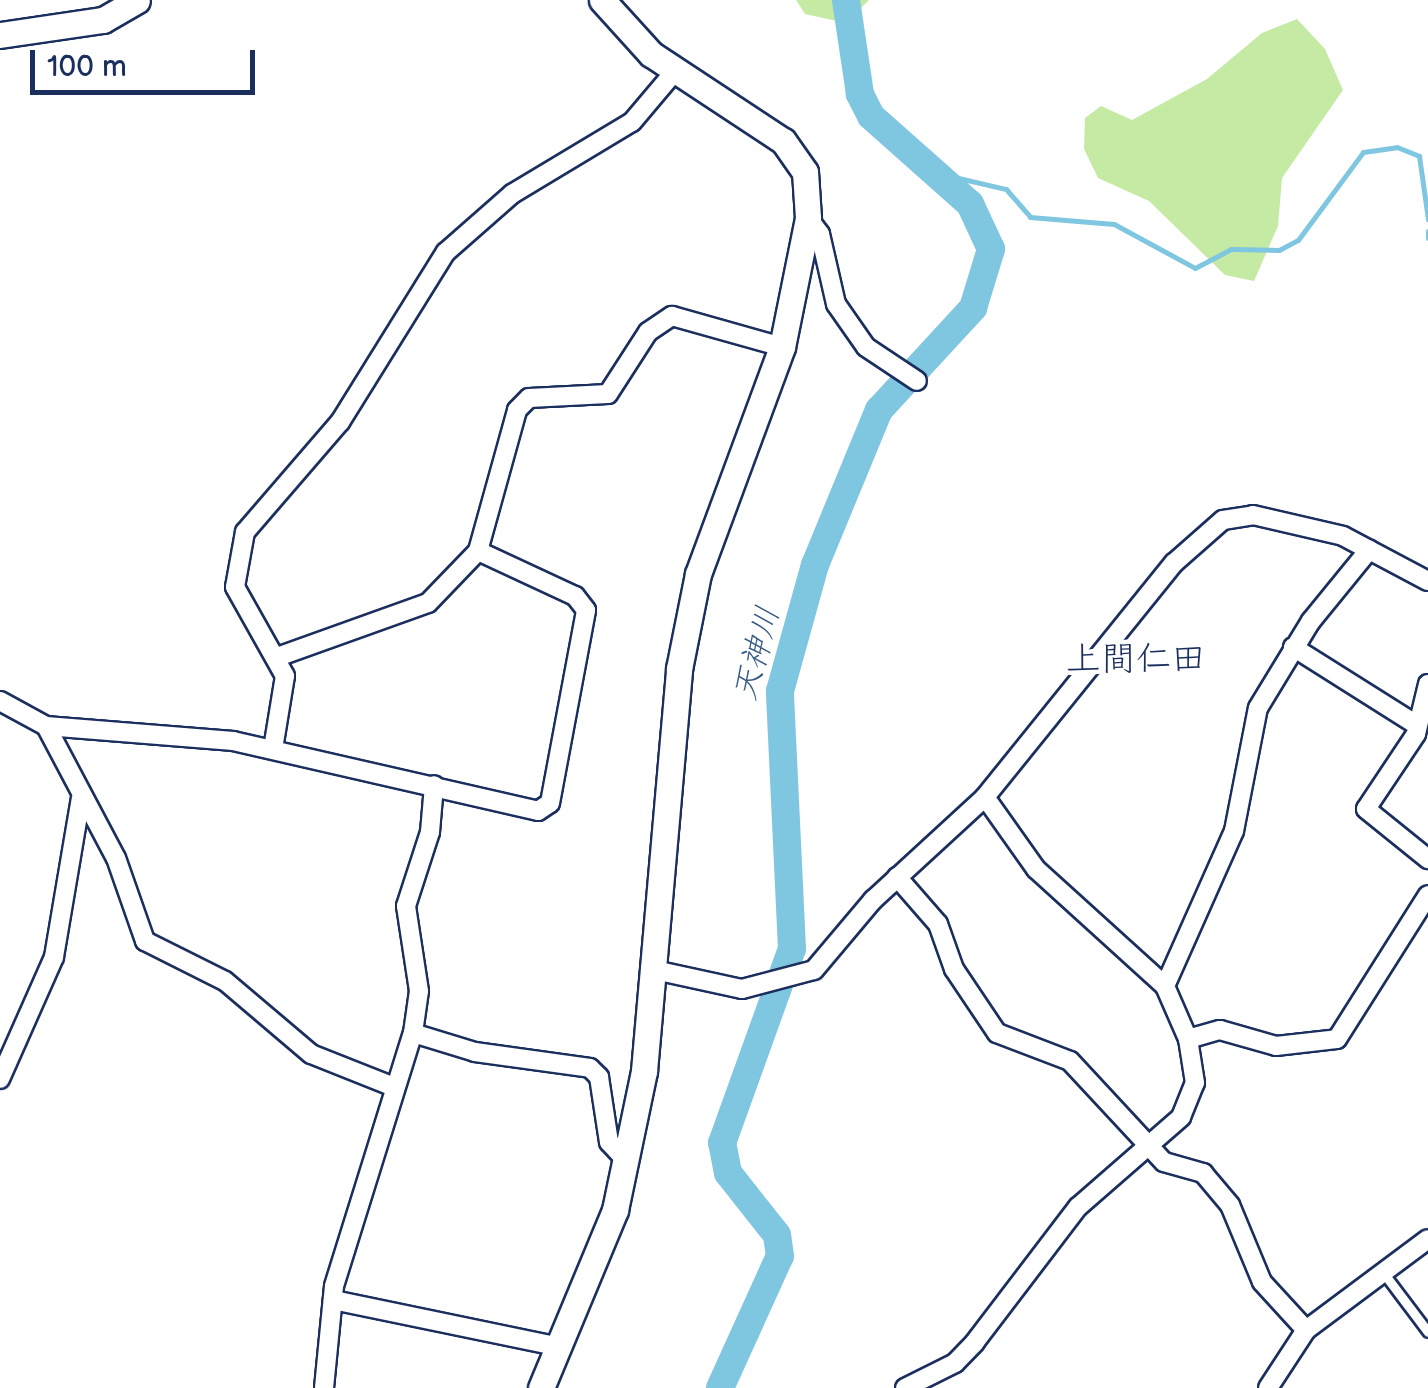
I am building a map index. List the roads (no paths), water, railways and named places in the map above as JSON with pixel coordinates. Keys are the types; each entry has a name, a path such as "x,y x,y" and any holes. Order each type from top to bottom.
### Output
{"street":[{"path":"0,35 103,20 138,0"},
{"path":"541,1388 615,1210 644,1070 679,670 698,574 782,348 808,218 805,172 783,142 632,38 602,0"},
{"path":"273,749 280,656 235,587 246,532 348,411 446,252 512,194 632,122 676,70"},
{"path":"808,218 820,234 836,304 866,346 918,382"},
{"path":"280,656 428,603 478,551 518,410 530,398 608,394 648,332 672,316 782,348"},
{"path":"650,970 720,988 774,983 814,970 898,877 985,797 1208,528 1253,515 1343,536 1428,580"},
{"path":"1165,986 1234,831 1258,708 1293,647 1369,550"},
{"path":"0,701 46,726 273,749 538,811 550,803 586,610 575,596 478,551"},
{"path":"1293,647 1417,725"},
{"path":"1428,684 1417,725 1366,809 1428,859"},
{"path":"46,726 116,858 145,941 225,981 311,1054 392,1086"},
{"path":"324,1388 333,1300 392,1086 413,1034 419,990 406,906 430,832 434,785"},
{"path":"905,1388 956,1363 1078,1207 1150,1146 1191,1103 1196,1068 1165,986 1036,869 985,797"},
{"path":"0,1078 54,957 81,798"},
{"path":"898,877 938,924 954,969 996,1033 1085,1072 1164,1162 1204,1173 1230,1205 1262,1282 1306,1330"},
{"path":"1188,1039 1220,1030 1276,1046 1337,1040 1428,895"},
{"path":"413,1034 475,1052 590,1068 599,1077 609,1142 626,1160"},
{"path":"1268,1388 1306,1330 1381,1268 1428,1239"},
{"path":"333,1300 556,1346"}],"lane":[{"path":"1381,1268 1428,1332"}],"waterway":[{"name":"天神川","path":"720,1388 780,1256 777,1235 728,1173 722,1143 792,949 780,691 815,565 879,410 973,308 991,249 970,204 871,116 860,94 846,0"},
{"path":"937,173 1006,189 1030,217 1114,224 1195,268 1231,249 1279,250 1298,240 1363,152 1397,147 1419,156 1428,219"},
{"path":"1428,231 1428,238"}],"district":[{"name":"上間仁田","path":"1136,660"}]}
